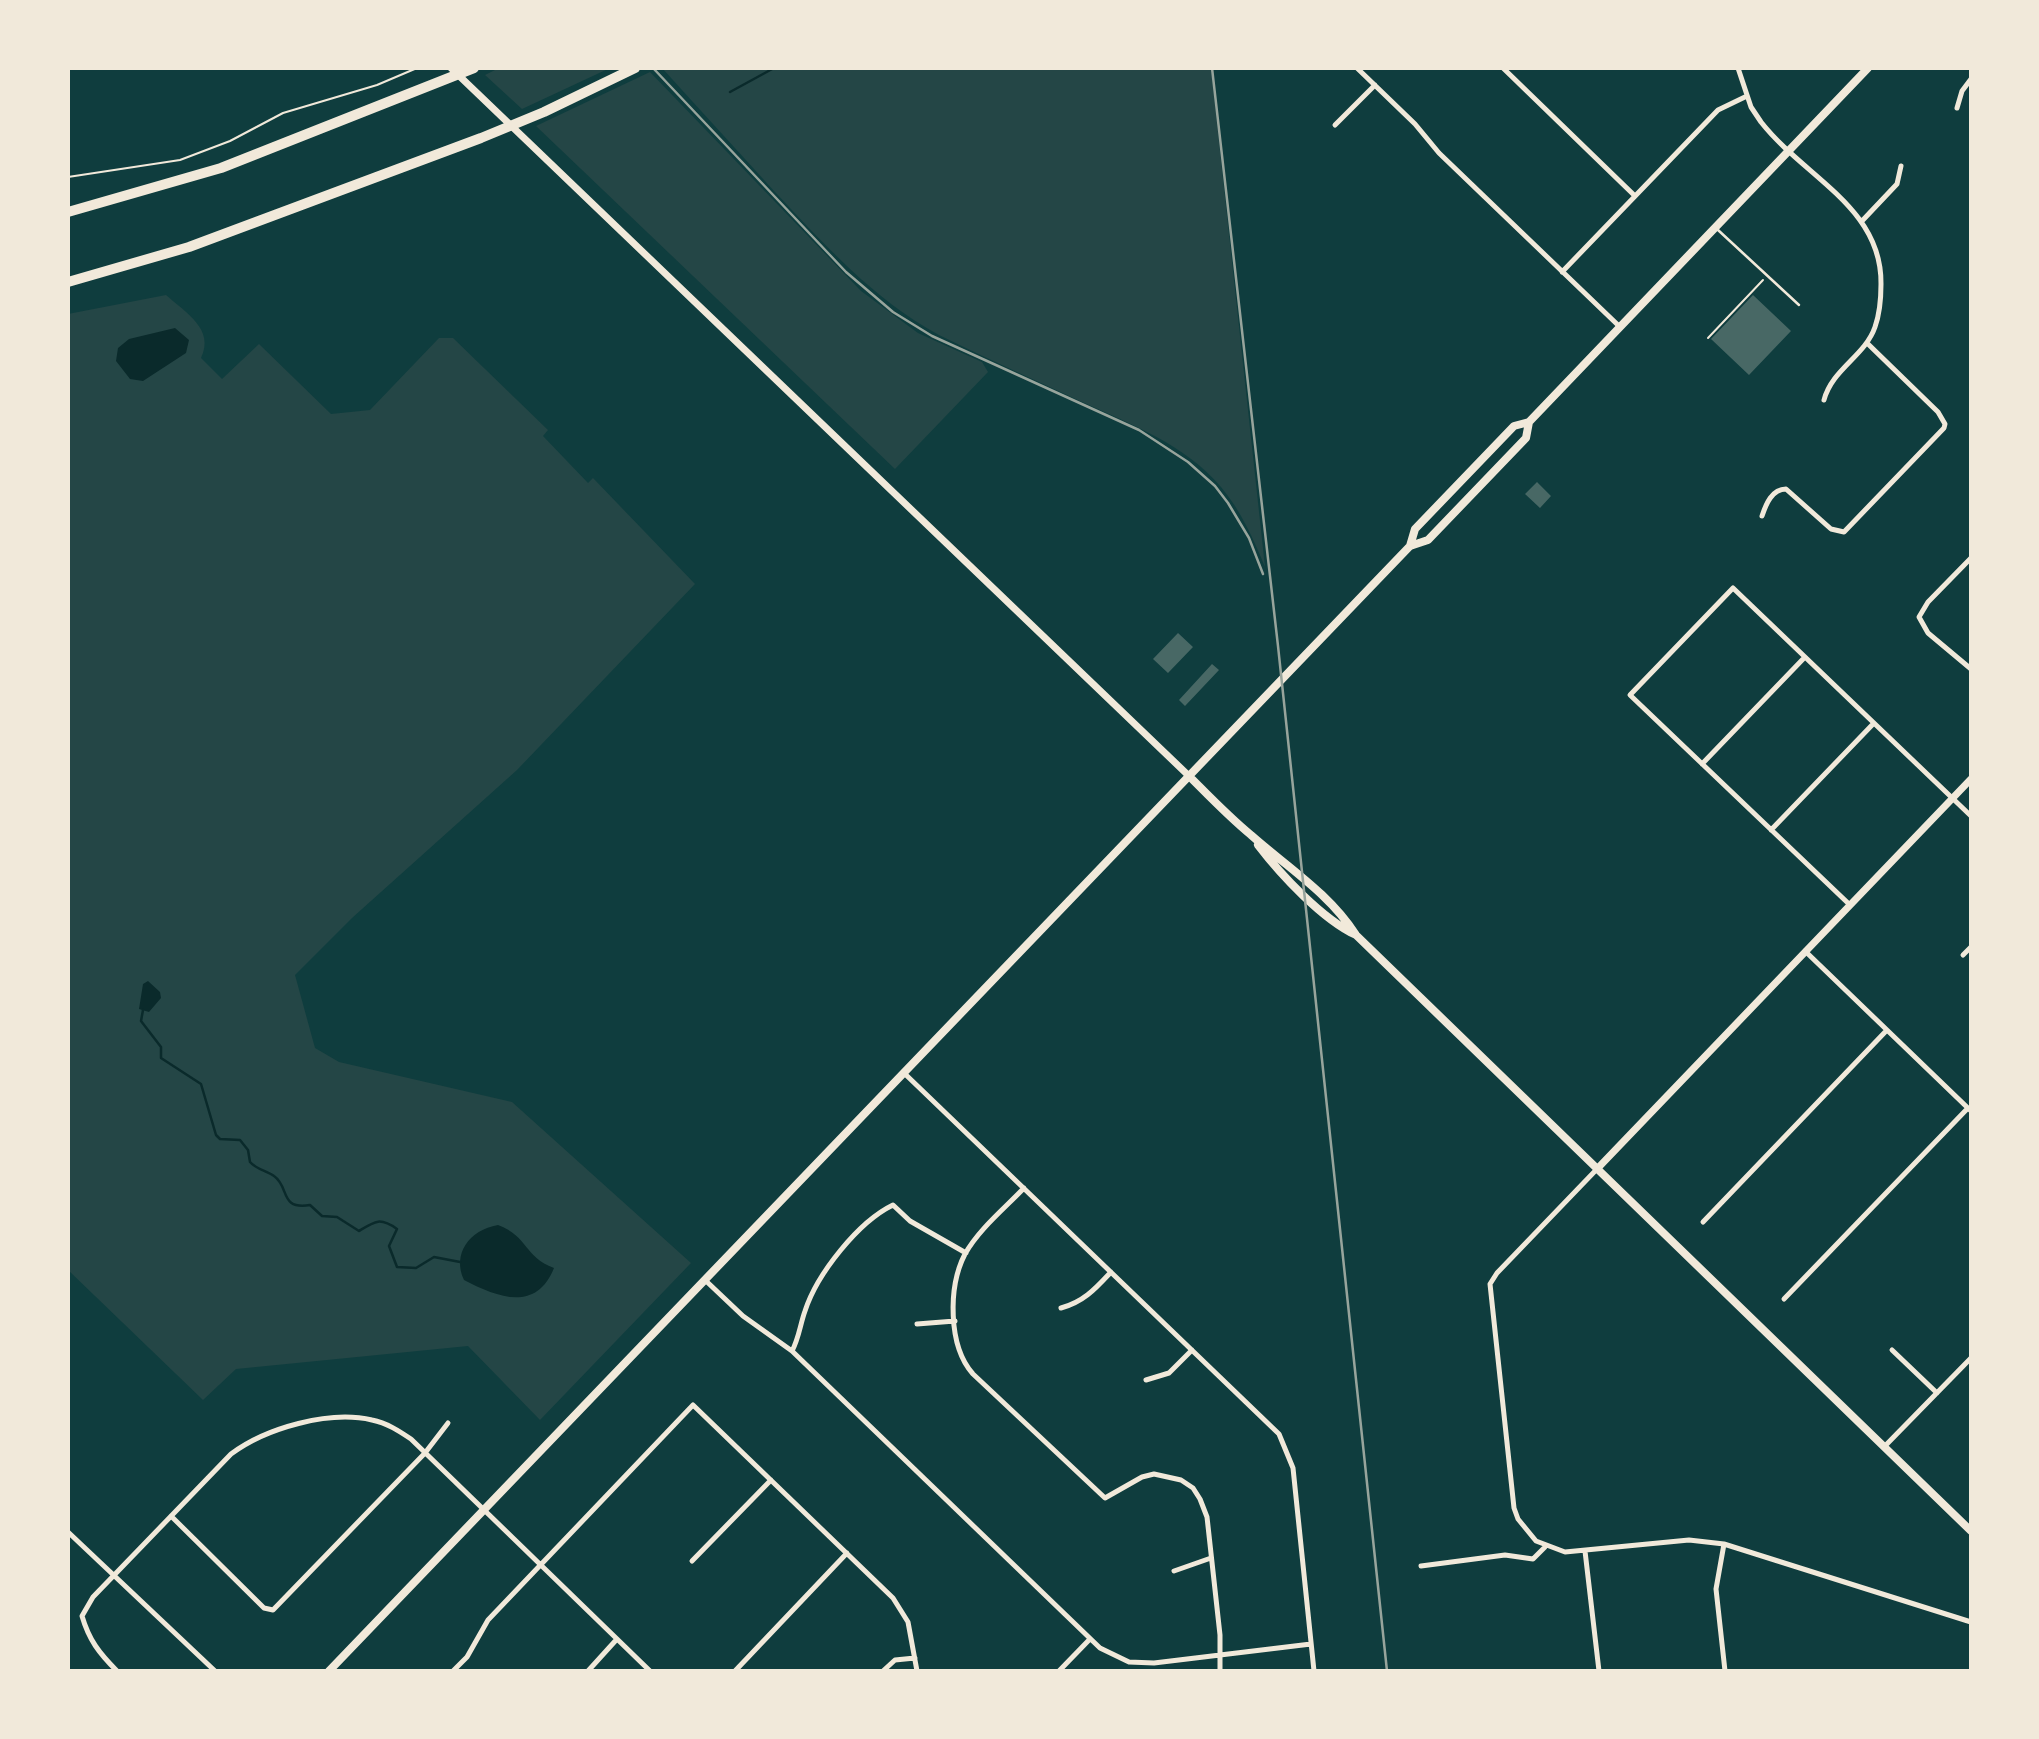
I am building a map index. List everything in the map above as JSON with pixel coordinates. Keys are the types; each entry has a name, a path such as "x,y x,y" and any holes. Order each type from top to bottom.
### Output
{"highway":[{"path":"68,212 221,168 474,68"},
{"path":"68,282 189,247 481,138 544,112 635,68"}],"main road":[{"path":"1410,546 1415,529 1514,426 1529,422 1868,68"},
{"path":"329,1671 1410,546 1427,540 1500,466 1526,438 1529,422"},
{"path":"1189,776 1331,919 1356,935 1971,1531"}],"street":[{"path":"451,68 1189,776"},
{"path":"1357,68 1439,153 1620,327"},
{"path":"1503,68 1635,196"},
{"path":"1738,68 1746,96 1761,122 1862,221 1876,242 1881,265 1879,313 1867,343 1830,383 1824,400"},
{"path":"1957,108 1962,91 1971,79"},
{"path":"1335,125 1375,85"},
{"path":"1562,272 1718,110 1746,96"},
{"path":"1862,221 1897,184 1901,166"},
{"path":"1762,516 1771,498 1779,490 1786,489 1831,529 1844,532 1929,446 1945,424 1938,412 1867,343"},
{"path":"1971,558 1928,602 1919,617 1928,633 1971,669"},
{"path":"1850,905 1630,695 1733,588 1971,816"},
{"path":"1702,764 1805,657"},
{"path":"1771,830 1874,723"},
{"path":"1971,779 1497,1273 1490,1284 1514,1507 1527,1531 1545,1547 1565,1552 1689,1540 1724,1544 1971,1622"},
{"path":"1963,955 1971,947"},
{"path":"1784,1299 1969,1109 1805,951"},
{"path":"1703,1222 1887,1030"},
{"path":"904,1073 1270,1424 1289,1452 1314,1671"},
{"path":"1024,1188 966,1253 957,1283 954,1321 958,1352 967,1367 1105,1498 1142,1477 1154,1474 1174,1477 1193,1488 1207,1517 1221,1656 1220,1671"},
{"path":"792,1351 817,1285 831,1262 878,1212 893,1205 910,1221 966,1253"},
{"path":"1061,1308 1076,1304 1088,1296 1111,1272"},
{"path":"705,1280 743,1316 792,1351 1088,1640 1129,1662 1154,1663 1311,1644"},
{"path":"917,1324 954,1321"},
{"path":"1146,1380 1169,1373 1192,1350"},
{"path":"1892,1350 1937,1393"},
{"path":"1884,1447 1971,1358"},
{"path":"453,1671 467,1657 488,1620 694,1405 902,1610 908,1622 917,1671"},
{"path":"117,1671 92,1644 82,1616 93,1597 231,1454 254,1437 278,1427 350,1417 389,1425 425,1453 650,1671"},
{"path":"171,1516 264,1608 273,1610 425,1453 448,1423"},
{"path":"692,1561 771,1480"},
{"path":"68,1532 215,1671"},
{"path":"1724,1544 1716,1589 1725,1671"},
{"path":"1421,1566 1505,1555 1533,1559 1545,1547"},
{"path":"1585,1551 1599,1671"},
{"path":"735,1671 847,1553"},
{"path":"1174,1571 1211,1558"},
{"path":"587,1671 617,1639"},
{"path":"1059,1671 1088,1640"},
{"path":"883,1671 895,1660 915,1658"},
{"path":"1128,1671 1129,1662"}],"lane":[{"path":"1716,227 1799,305"}],"path":[{"path":"68,177 180,160 230,141 283,113 377,85 417,68"},
{"path":"1708,338 1768,276"}],"shaded area":[{"path":"499,68 610,68 522,109 485,75"},
{"path":"662,68 1211,68 1265,567 1235,506 1207,472 1191,459 1156,436 939,335 915,321 871,288 774,191"},
{"path":"650,72 861,291 918,333 982,362 988,372 895,469 536,126"},
{"path":"166,295 196,322 204,338 201,358 222,379 259,344 331,414 370,410 439,338 453,338 548,430 543,436 588,483 593,478 695,584 517,770 352,918 295,975 315,1048 339,1062 512,1102 691,1263 540,1420 468,1346 236,1369 203,1400 68,1270 68,314"},
{"path":"175,328 189,340 186,353 143,381 130,379 116,361 118,348 129,339"},
{"path":"148,981 160,992 161,998 149,1012 139,1009 143,984"},
{"path":"498,1225 516,1235 537,1258 554,1268 537,1291 526,1296 502,1296 464,1280 460,1261 466,1245 479,1232"}],"building":[{"path":"1753,295 1791,331 1749,375 1711,339"},
{"path":"1537,482 1551,496 1540,508 1525,494"},
{"path":"1178,633 1193,647 1168,673 1153,659"},
{"path":"1212,664 1219,670 1185,706 1179,700"}],"waterway":[{"path":"730,92 774,68"},
{"path":"143,1010 141,1021 161,1047 161,1058 201,1084 216,1135 220,1139 240,1140 248,1150 250,1162 279,1181 289,1201 300,1206 310,1205 322,1216 337,1217 359,1231 378,1222 391,1225 397,1229 389,1246 397,1267 416,1268 434,1257 460,1262"}],"railway":[{"path":"653,68 846,272 893,312 932,336 1139,430 1188,462 1215,486 1228,503 1249,538 1263,574"},
{"path":"1212,68 1278,646 1387,1671"}]}
